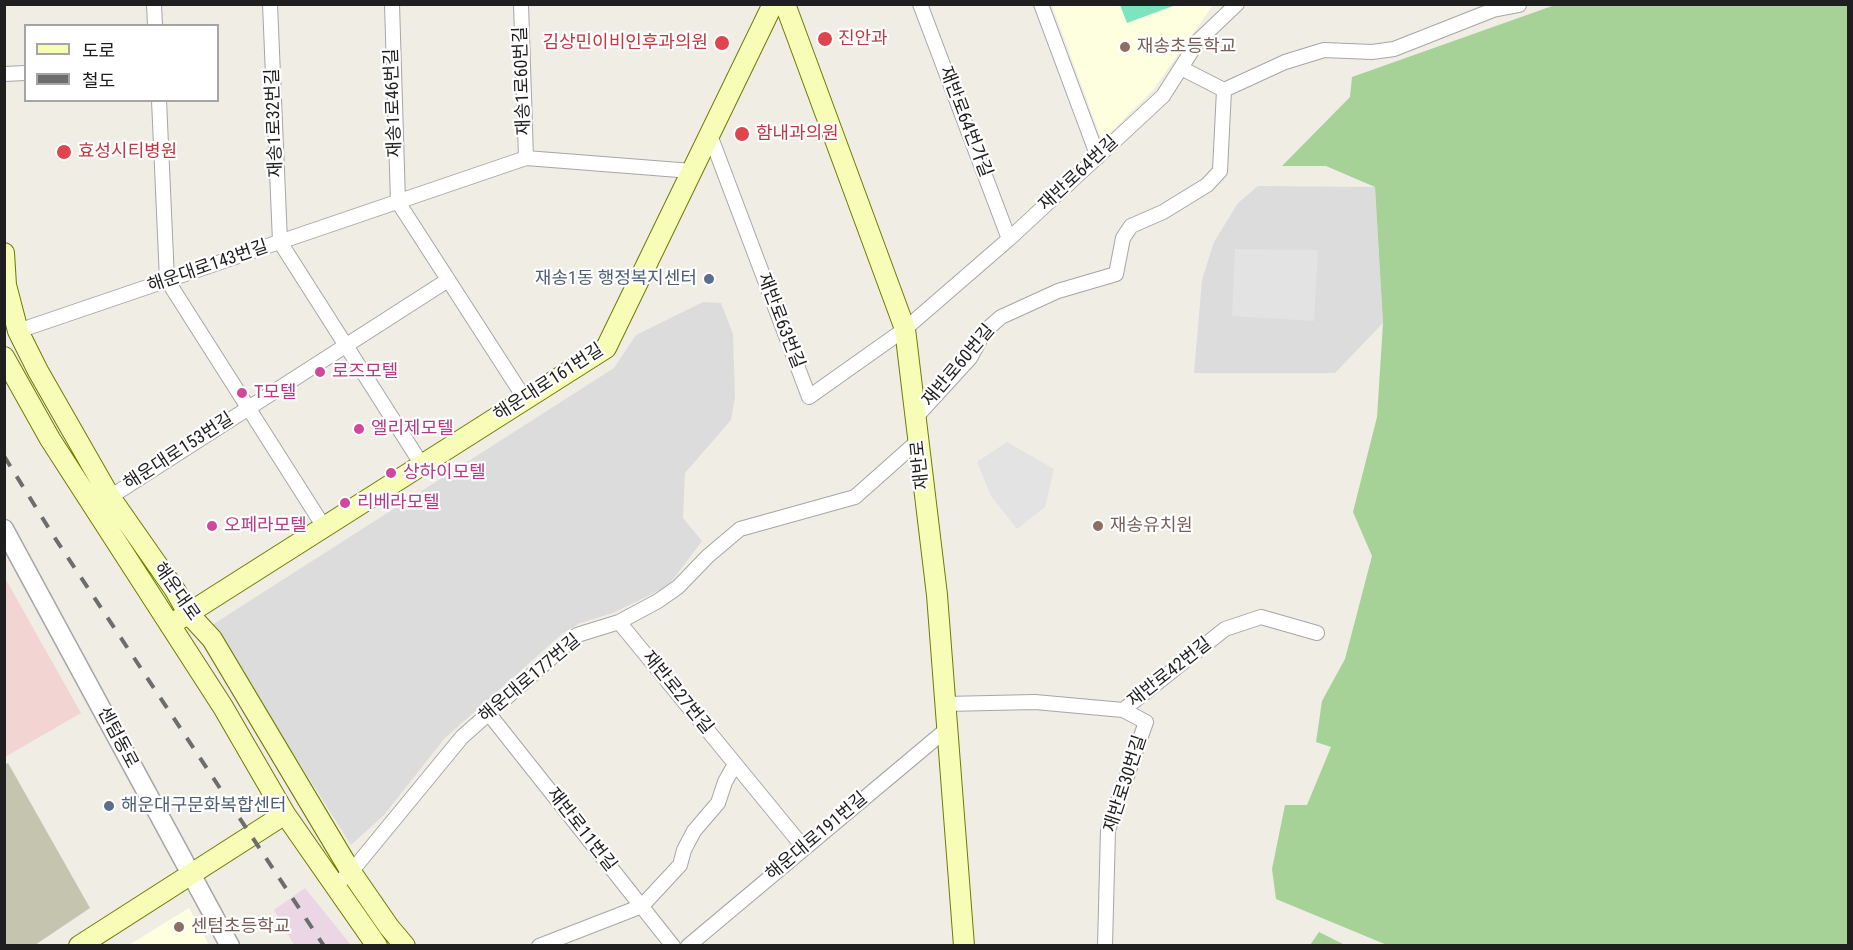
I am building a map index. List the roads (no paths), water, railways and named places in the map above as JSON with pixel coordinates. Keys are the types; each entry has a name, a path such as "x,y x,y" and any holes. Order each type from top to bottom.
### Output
{"main road":[{"name":"해운대로161번길","path":"170,625 606,348 773,4"},
{"name":"재반로","path":"785,4 905,329 917,416 936,595 964,945"},
{"name":"해운대로","path":"4,253 5,285 18,331 38,371 110,497 175,590 188,613 212,639 351,872 389,927 405,945"},
{"name":"해운대로","path":"4,357 50,439 223,707 285,814 377,945"},
{"path":"79,945 285,814"}],"street":[{"path":"154,4 155,24"},
{"name":"재송1로32번길","path":"270,4 280,242"},
{"name":"재송1로46번길","path":"392,4 398,202"},
{"name":"재송1로60번길","path":"521,4 526,158"},
{"name":"재반로64번가길","path":"920,4 1009,239"},
{"path":"1041,4 1098,157"},
{"name":"재반로64번길","path":"905,329 1009,239 1163,96 1198,41 1237,4"},
{"path":"1181,68 1224,90 1285,62 1324,50 1372,52 1394,49 1493,10 1519,5"},
{"path":"4,74 24,73"},
{"name":"재반로60번길","path":"917,416 970,358 985,331 1002,317 1058,291 1116,274 1124,238 1131,226 1163,212 1198,191 1220,171 1224,90"},
{"path":"159,102 167,280"},
{"name":"재반로63번길","path":"710,135 809,397 905,329"},
{"name":"해운대로143번길","path":"18,331 526,158 692,171"},
{"path":"398,202 525,399"},
{"path":"280,242 422,465"},
{"name":"해운대로153번길","path":"167,280 324,527"},
{"name":"해운대로153번길","path":"110,497 448,280"},
{"name":"해운대로177번길","path":"334,886 351,872 462,736 577,635 619,622 678,587 708,555 740,529 855,497 918,441"},
{"name":"센텀동로","path":"4,529 230,945"},
{"name":"재반로42번길","path":"945,704 1035,702 1123,710 1225,629 1261,617 1317,633"},
{"name":"재반로27번길","path":"619,622 804,848"},
{"name":"재반로30번길","path":"1105,945 1108,830 1146,722 1123,710"},
{"name":"재반로11번길","path":"489,714 673,945"},
{"name":"해운대로191번길","path":"688,945 946,729"},
{"path":"539,945 642,906 680,865 684,850 694,831 718,803 724,782 735,764"}],"railway":[{"path":"4,456 53,535 324,946"}],"place":[{"name":"진안과","path":"825,39"},
{"name":"김상민이비인후과의원","path":"722,43"},
{"name":"재송초등학교","path":"1125,47"},
{"name":"함내과의원","path":"742,134"},
{"name":"효성시티병원","path":"64,152"},
{"name":"재송1동 행정복지센터","path":"709,279"},
{"name":"로즈모텔","path":"320,372"},
{"name":"T모텔","path":"242,393"},
{"name":"엘리제모텔","path":"359,429"},
{"name":"상하이모텔","path":"391,473"},
{"name":"리베라모텔","path":"345,503"},
{"name":"오페라모텔","path":"212,526"},
{"name":"재송유치원","path":"1098,526"},
{"name":"해운대구문화복합센터","path":"109,806"},
{"name":"센텀초등학교","path":"179,927"}]}
